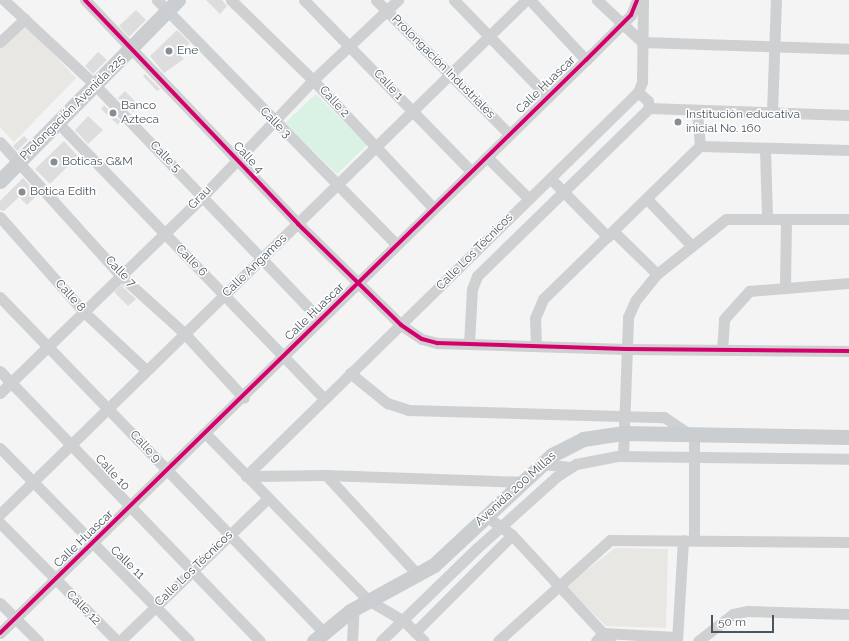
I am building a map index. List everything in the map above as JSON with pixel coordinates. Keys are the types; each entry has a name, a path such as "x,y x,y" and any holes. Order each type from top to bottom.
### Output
{"main road":[{"name":"Prolongación Avenida 225","path":"0,181 132,48 167,4"},
{"name":"Avenida 200 Millas","path":"319,636 354,608 419,576 542,464 570,444 623,433 691,433 849,437"}],"street":[{"name":"Calle 5","path":"4,0 95,85 203,196 320,320"},
{"name":"Calle 4","path":"85,0 298,224 360,283 401,325 422,339 469,344 626,349 849,351"},
{"name":"Calle 2","path":"231,0 313,80 433,208"},
{"name":"Calle 1","path":"304,0 351,46 471,171"},
{"name":"Prolongación Industriales","path":"376,0 509,134"},
{"name":"Grau","path":"0,393 203,196 313,80 351,46 398,0"},
{"path":"454,0 548,98"},
{"name":"Calle Angamos","path":"0,514 184,333 298,224 337,183 376,148 526,0"},
{"path":"530,0 586,60"},
{"path":"597,0 621,25 642,42 849,49"},
{"name":"Calle Huascar","path":"0,633 244,398 320,320 360,283 396,244 548,98 621,25 637,0"},
{"path":"643,0 642,82 638,92 648,101 649,108"},
{"path":"772,112 776,0"},
{"name":"Calle 3","path":"167,4 273,121 337,183 396,244"},
{"path":"0,42 25,19"},
{"name":"Calle Los Técnicos","path":"246,476 324,398 551,179 638,92"},
{"path":"649,108 697,112 772,112 849,115"},
{"path":"469,344 473,282 565,193 649,108"},
{"path":"697,112 700,146"},
{"name":"Calle 6","path":"58,123 165,233 282,358 324,398"},
{"name":"Calle 7","path":"0,142 121,276 184,333 244,398"},
{"path":"536,346 535,318 543,299 700,146 765,149 849,150"},
{"path":"765,149 767,218"},
{"path":"487,157 529,199"},
{"path":"551,179 657,274"},
{"path":"647,199 691,245"},
{"name":"Calle 8","path":"0,217 84,312 146,370"},
{"path":"623,456 626,349 631,308 657,274 691,245 726,219 767,218 849,220"},
{"path":"785,286 786,219"},
{"path":"722,350 724,319 741,296 759,288 849,283"},
{"name":"Calle 9","path":"0,297 47,347 109,408 230,535 319,636"},
{"name":"Calle 10","path":"0,371 71,444 130,508 260,641"},
{"path":"350,373 387,403 408,410 664,417 691,433 694,457 694,540"},
{"path":"206,434 368,600 404,621 424,641"},
{"name":"Calle 11","path":"0,448 157,606 189,641"},
{"path":"381,641 404,621 501,526 570,467 587,460 623,456 849,459"},
{"path":"542,464 570,467"},
{"path":"246,476 326,475 522,482"},
{"path":"326,475 419,576"},
{"name":"Calle Los Técnicos","path":"120,641 268,498"},
{"path":"486,516 512,535 603,638 676,639 682,540"},
{"name":"Calle 12","path":"0,523 55,581 117,641"},
{"path":"415,632 512,535"},
{"path":"498,641 556,584 610,540 849,542"},
{"path":"0,603 38,641"},
{"path":"352,641 354,608"},
{"path":"698,641 732,614 747,612 849,614"}],"shaded area":[{"path":"25,24 76,78 14,142 0,127 0,49"},
{"path":"615,548 668,549 666,628 606,626 565,587"}],"green space":[{"path":"316,94 367,145 337,174 285,123"}],"building":[{"path":"206,0 222,0 227,6 220,14"},
{"path":"136,10 146,20 129,37 119,26"},
{"path":"177,30 190,43 179,54 184,59 164,73 150,56"},
{"path":"98,52 107,60 93,74 85,66"},
{"path":"145,74 160,89 157,91 143,76"},
{"path":"125,91 139,105 133,112 118,98"},
{"path":"104,105 121,122 118,125 101,109"},
{"path":"88,116 103,130 88,144 75,130"},
{"path":"24,136 28,140 17,151 13,146"},
{"path":"64,141 78,156 50,184 35,169"},
{"path":"23,178 38,194 27,205 19,197 4,211 0,210 0,201"},
{"path":"121,285 136,299 128,306 114,292"}],"cycle path":[{"path":"85,0 298,224 401,325 422,339 437,343 626,349 849,351"},
{"path":"0,633 586,60 631,15 637,0"}],"place":[{"name":"Ene","path":"169,51"},
{"name":"Banco Azteca","path":"113,113"},
{"name":"Institución educativa inicial No. 160","path":"678,122"},
{"name":"Boticas G&M","path":"54,162"},
{"name":"Botica Edith","path":"22,192"}]}
